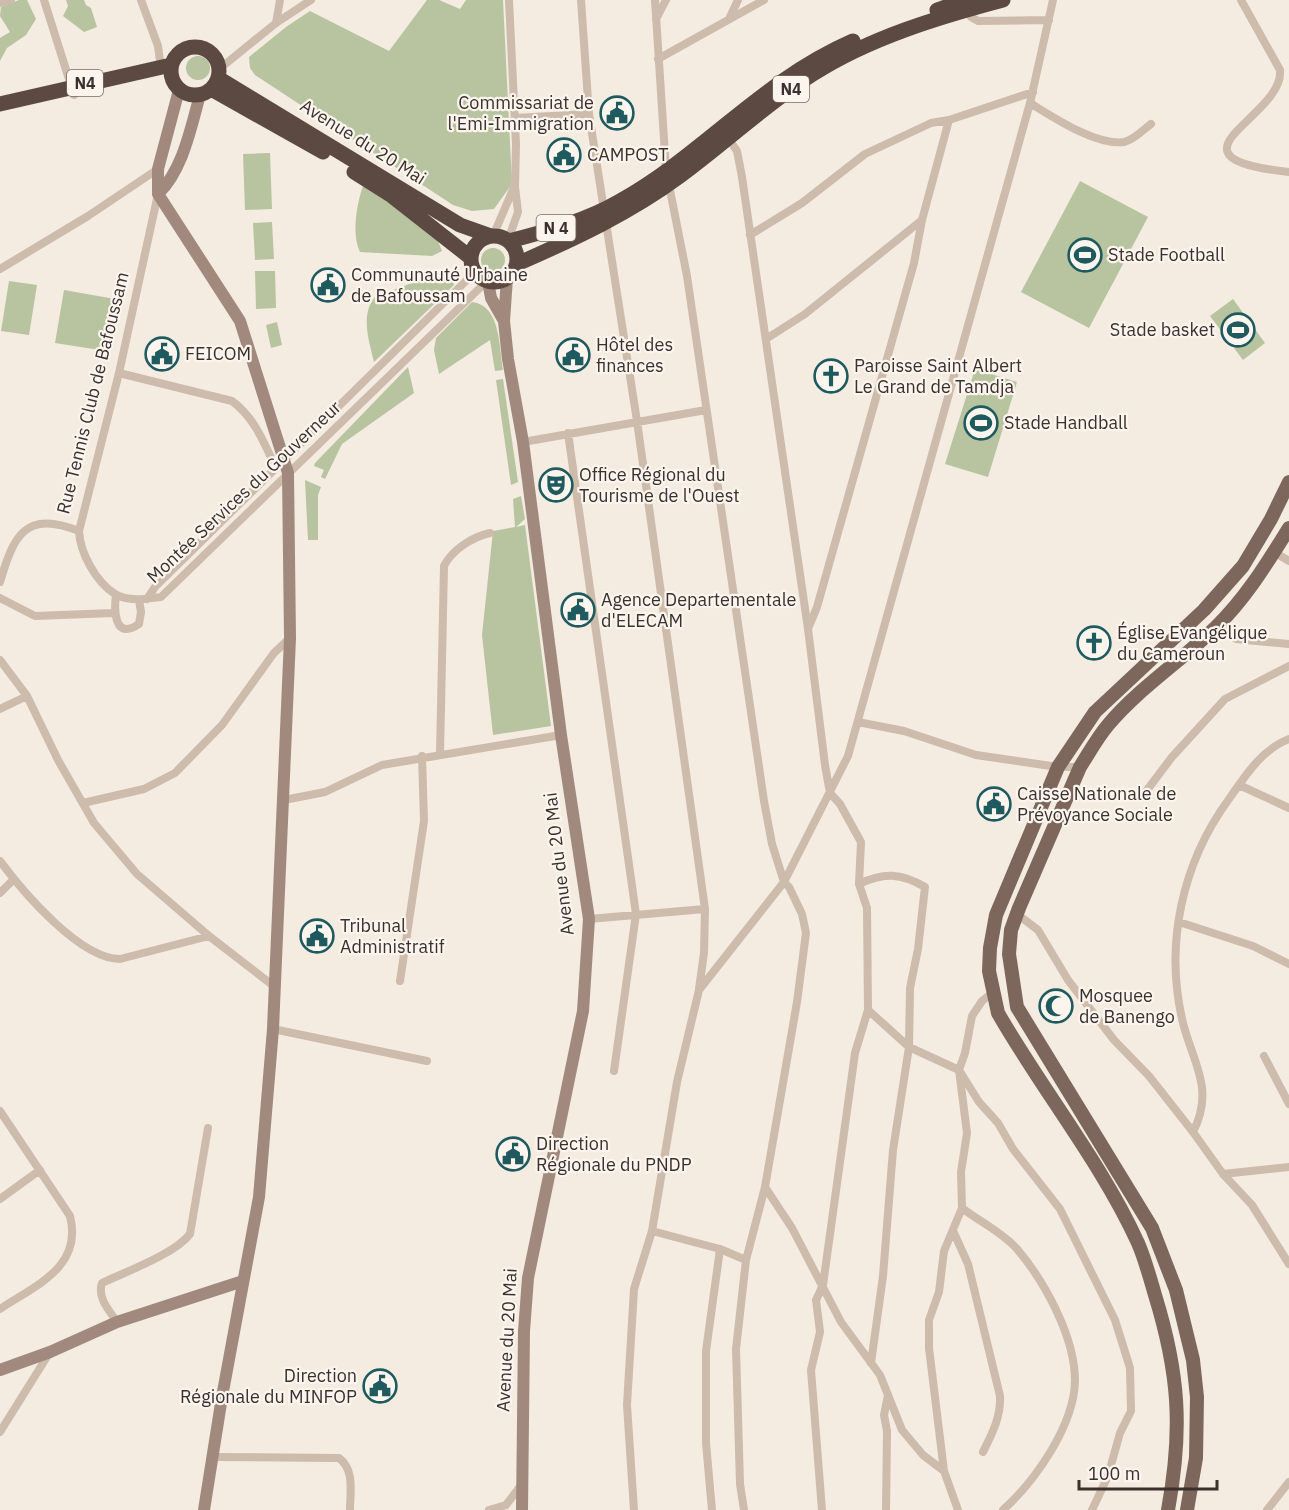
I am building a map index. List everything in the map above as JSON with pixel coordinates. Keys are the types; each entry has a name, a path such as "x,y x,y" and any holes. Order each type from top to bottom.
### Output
{"highway":[{"name":"N4","path":"604,217 667,177 724,132 775,84 830,52 900,23 966,4 1003,0"},
{"path":"193,47 208,51 213,56 212,83 189,95 179,90 168,70 179,53 193,47"},
{"name":"N4","path":"0,104 168,70"},
{"name":"Avenue du 20 Mai","path":"212,83 460,225 500,238"},
{"name":"Avenue du 20 Mai","path":"212,83 392,196 480,273"},
{"name":"N4","path":"0,112 73,91"},
{"name":"N 4","path":"500,238 604,217"},
{"name":"N 4","path":"517,264 604,217"},
{"path":"500,238 515,249 517,264 507,278 480,273 479,241 500,238"}],"main road":[{"path":"1167,1510 1177,1455 1176,1383 1169,1341 1138,1244 1111,1194 998,1013 992,993 990,948 996,915 1058,767 1095,712 1204,610 1243,566 1271,519 1289,482"},
{"path":"1187,1510 1196,1458 1197,1397 1193,1360 1176,1290 1152,1228 1017,1007 1009,954 1011,930 1080,767 1107,726 1127,705 1217,626 1260,575 1289,528"}],"street":[{"path":"0,3 11,0"},
{"path":"44,0 73,91"},
{"path":"141,0 168,70"},
{"path":"276,23 280,0"},
{"path":"212,83 276,23 311,0"},
{"path":"500,238 518,212 514,187 515,118 509,0"},
{"path":"581,0 589,114 638,421 705,909 705,953 699,990 677,1082 652,1231 634,1289 627,1405 634,1510"},
{"path":"655,0 667,177 687,276 764,801 772,844 784,882 789,887 802,914 806,933 797,1002 765,1187 746,1260 736,1349 744,1510"},
{"path":"656,20 666,0"},
{"path":"729,20 738,0"},
{"path":"658,59 764,0"},
{"path":"699,990 784,882 848,756 1033,92 1053,0"},
{"path":"1241,0 1280,70 1281,78 1270,98 1239,128 1229,143 1228,155 1231,159 1246,166 1289,172"},
{"path":"966,4 978,21 1049,20"},
{"name":"Rue Tennis Club de Bafoussam","path":"158,194 171,182 212,83"},
{"name":"Rue Tennis Club de Bafoussam","path":"116,595 103,583 84,555 79,531 119,373 158,194 158,169 179,90"},
{"path":"750,235 802,203 865,154 931,123 949,120 1033,92"},
{"path":"1030,103 1076,129 1112,140 1124,142 1151,124"},
{"path":"515,118 589,114"},
{"path":"808,629 817,607 911,274 922,220 942,154 949,120"},
{"path":"724,132 734,145 740,161 830,793 840,804 861,842 859,884 867,908 868,1010 854,1062 823,1285 816,1300 820,1332 811,1370 822,1510"},
{"path":"0,269 88,216 158,169"},
{"path":"500,238 514,187"},
{"path":"158,194 240,321 281,464"},
{"path":"766,339 805,314 922,220"},
{"name":"Avenue du 20 Mai","path":"480,273 504,321"},
{"name":"Montée Services du Gouverneur","path":"143,600 480,273"},
{"name":"Montée Services du Gouverneur","path":"143,600 161,597 288,473 480,273"},
{"name":"Avenue du 20 Mai","path":"507,278 504,321 508,359 523,442 561,735 589,919 583,1011 528,1278 524,1332 522,1510"},
{"path":"119,373 232,401 244,410 288,473 290,638 273,1029 259,1197 204,1510"},
{"path":"523,442 568,432 706,410"},
{"path":"568,432 636,914 614,1071"},
{"path":"0,582 15,541 25,528 39,523 53,522 79,531"},
{"path":"440,753 444,566 454,552 479,536 490,533"},
{"path":"1274,552 1289,561"},
{"path":"116,595 143,600 141,619 136,626 120,626 113,613 116,595"},
{"path":"0,598 35,616 113,613"},
{"path":"1217,626 1236,639 1289,644"},
{"path":"83,803 144,789 175,773 222,725 274,653 290,638"},
{"path":"0,660 27,696 58,760 94,823 137,874 209,936 275,987"},
{"path":"1141,798 1172,757 1225,699 1289,666"},
{"path":"0,709 27,696"},
{"path":"858,722 904,731 976,755 1058,767 1080,767"},
{"path":"284,800 304,798 325,792 382,765 422,756 561,735"},
{"path":"1193,1132 1201,1116 1203,1102 1197,1060 1183,1022 1175,949 1189,873 1197,849 1212,821 1266,753 1289,739"},
{"path":"400,981 424,821 422,756"},
{"path":"1239,785 1289,808"},
{"path":"0,861 32,901 65,931 110,959 120,959 209,936"},
{"path":"859,884 879,874 898,876 926,887 910,988 909,1047 893,1150 883,1276 871,1363"},
{"path":"0,893 14,879"},
{"path":"589,919 705,909"},
{"path":"1017,914 1038,930 1068,980 1114,1041 1149,1076 1193,1132 1222,1174 1252,1205 1289,1264"},
{"path":"1179,922 1253,946 1289,964"},
{"path":"958,1510 944,1471 929,1348 929,1320 939,1292 945,1251 962,1208 961,1172 967,1133 959,1070 965,1053 972,1016 982,1001 992,993"},
{"path":"868,1010 909,1047 959,1070 1013,1149 1060,1209 1124,1342 1130,1368 1131,1411 1120,1433 1108,1476 1092,1510"},
{"path":"273,1029 427,1061"},
{"path":"1264,1056 1289,1104"},
{"path":"0,1111 70,1216 72,1236 65,1262 42,1282 0,1309"},
{"path":"117,1322 102,1300 99,1291 102,1283 159,1255 185,1240 190,1234 208,1128"},
{"path":"1222,1174 1289,1167"},
{"path":"0,1199 40,1170"},
{"path":"765,1187 792,1228 841,1322 889,1392 902,1430 923,1455 944,1471"},
{"path":"962,1208 1003,1236 1035,1273 1068,1338 1075,1381 1069,1407 1041,1469 1003,1510"},
{"path":"652,1231 720,1249 746,1260"},
{"path":"954,1233 968,1264 1000,1396 1001,1408 994,1432 983,1452"},
{"path":"712,1510 706,1443 706,1351 720,1249"},
{"path":"0,1370 50,1352 117,1322 243,1281"},
{"path":"0,1432 50,1352"},
{"path":"886,1510 887,1431 884,1415 889,1392"},
{"path":"212,1457 339,1458 347,1464 350,1472 350,1510"},
{"path":"1267,1510 1289,1482"},
{"path":"489,1510 506,1505 522,1483"}],"green space":[{"path":"19,0 27,0 36,19 26,35 7,48 0,61 0,38 10,32 0,16 1,7"},
{"path":"66,0 84,0 91,8 97,27 84,32 63,16 68,6"},
{"path":"427,0 439,0 460,9 466,0 503,0 512,184 494,209 472,211 453,205 255,75 250,68 249,57 310,11 389,51"},
{"path":"198,56 207,59 210,68 207,77 198,80 189,77 186,68 189,59"},
{"path":"270,153 272,209 245,210 243,154"},
{"name":"Stade Football","path":"1080,181 1148,217 1089,328 1021,292"},
{"path":"364,183 438,241 442,251 432,256 360,252 355,227"},
{"path":"272,222 274,259 255,260 253,223"},
{"path":"493,248 502,251 505,260 502,269 493,272 484,269 481,260 484,251"},
{"path":"449,269 454,285 374,362 368,337 367,320 370,304 375,297"},
{"path":"255,271 275,271 276,308 256,309"},
{"path":"9,281 37,285 29,335 1,331"},
{"path":"64,290 115,299 106,351 55,343"},
{"name":"Stade basket","path":"1233,299 1265,343 1243,360 1210,316"},
{"path":"472,302 489,311 493,319 497,329 503,370 495,371 490,340 439,374 434,350 436,338"},
{"path":"277,322 282,345 271,348 266,325"},
{"path":"408,367 414,393 342,444 325,479 321,477 324,470 314,466 315,463"},
{"name":"Stade Handball","path":"975,369 1017,382 988,477 945,464"},
{"path":"503,379 518,482 511,485 496,380"},
{"path":"305,480 321,487 318,495 318,540 308,540"},
{"path":"521,496 525,519 516,527 525,525 551,726 493,735 482,635 493,531 515,527 513,499"}],"place":[{"name":"Commissariat de l'Emi-Immigration","path":"617,113"},
{"name":"CAMPOST","path":"564,155"},
{"name":"Stade Football","path":"1085,255"},
{"name":"Communauté Urbaine de Bafoussam","path":"328,285"},
{"name":"Stade basket","path":"1238,330"},
{"name":"FEICOM","path":"162,354"},
{"name":"Hôtel des finances","path":"573,355"},
{"name":"Paroisse Saint Albert Le Grand de Tamdja","path":"831,376"},
{"name":"Stade Handball","path":"981,423"},
{"name":"Office Régional du Tourisme de l'Ouest","path":"556,485"},
{"name":"Agence Departementale d'ELECAM","path":"578,610"},
{"name":"Église Evangélique du Cameroun","path":"1094,643"},
{"name":"Caisse Nationale de Prévoyance Sociale","path":"994,804"},
{"name":"Tribunal Administratif","path":"317,936"},
{"name":"Mosquee de Banengo","path":"1056,1006"},
{"name":"Direction Régionale du PNDP","path":"513,1154"},
{"name":"Direction Régionale du MINFOP","path":"380,1386"}]}
